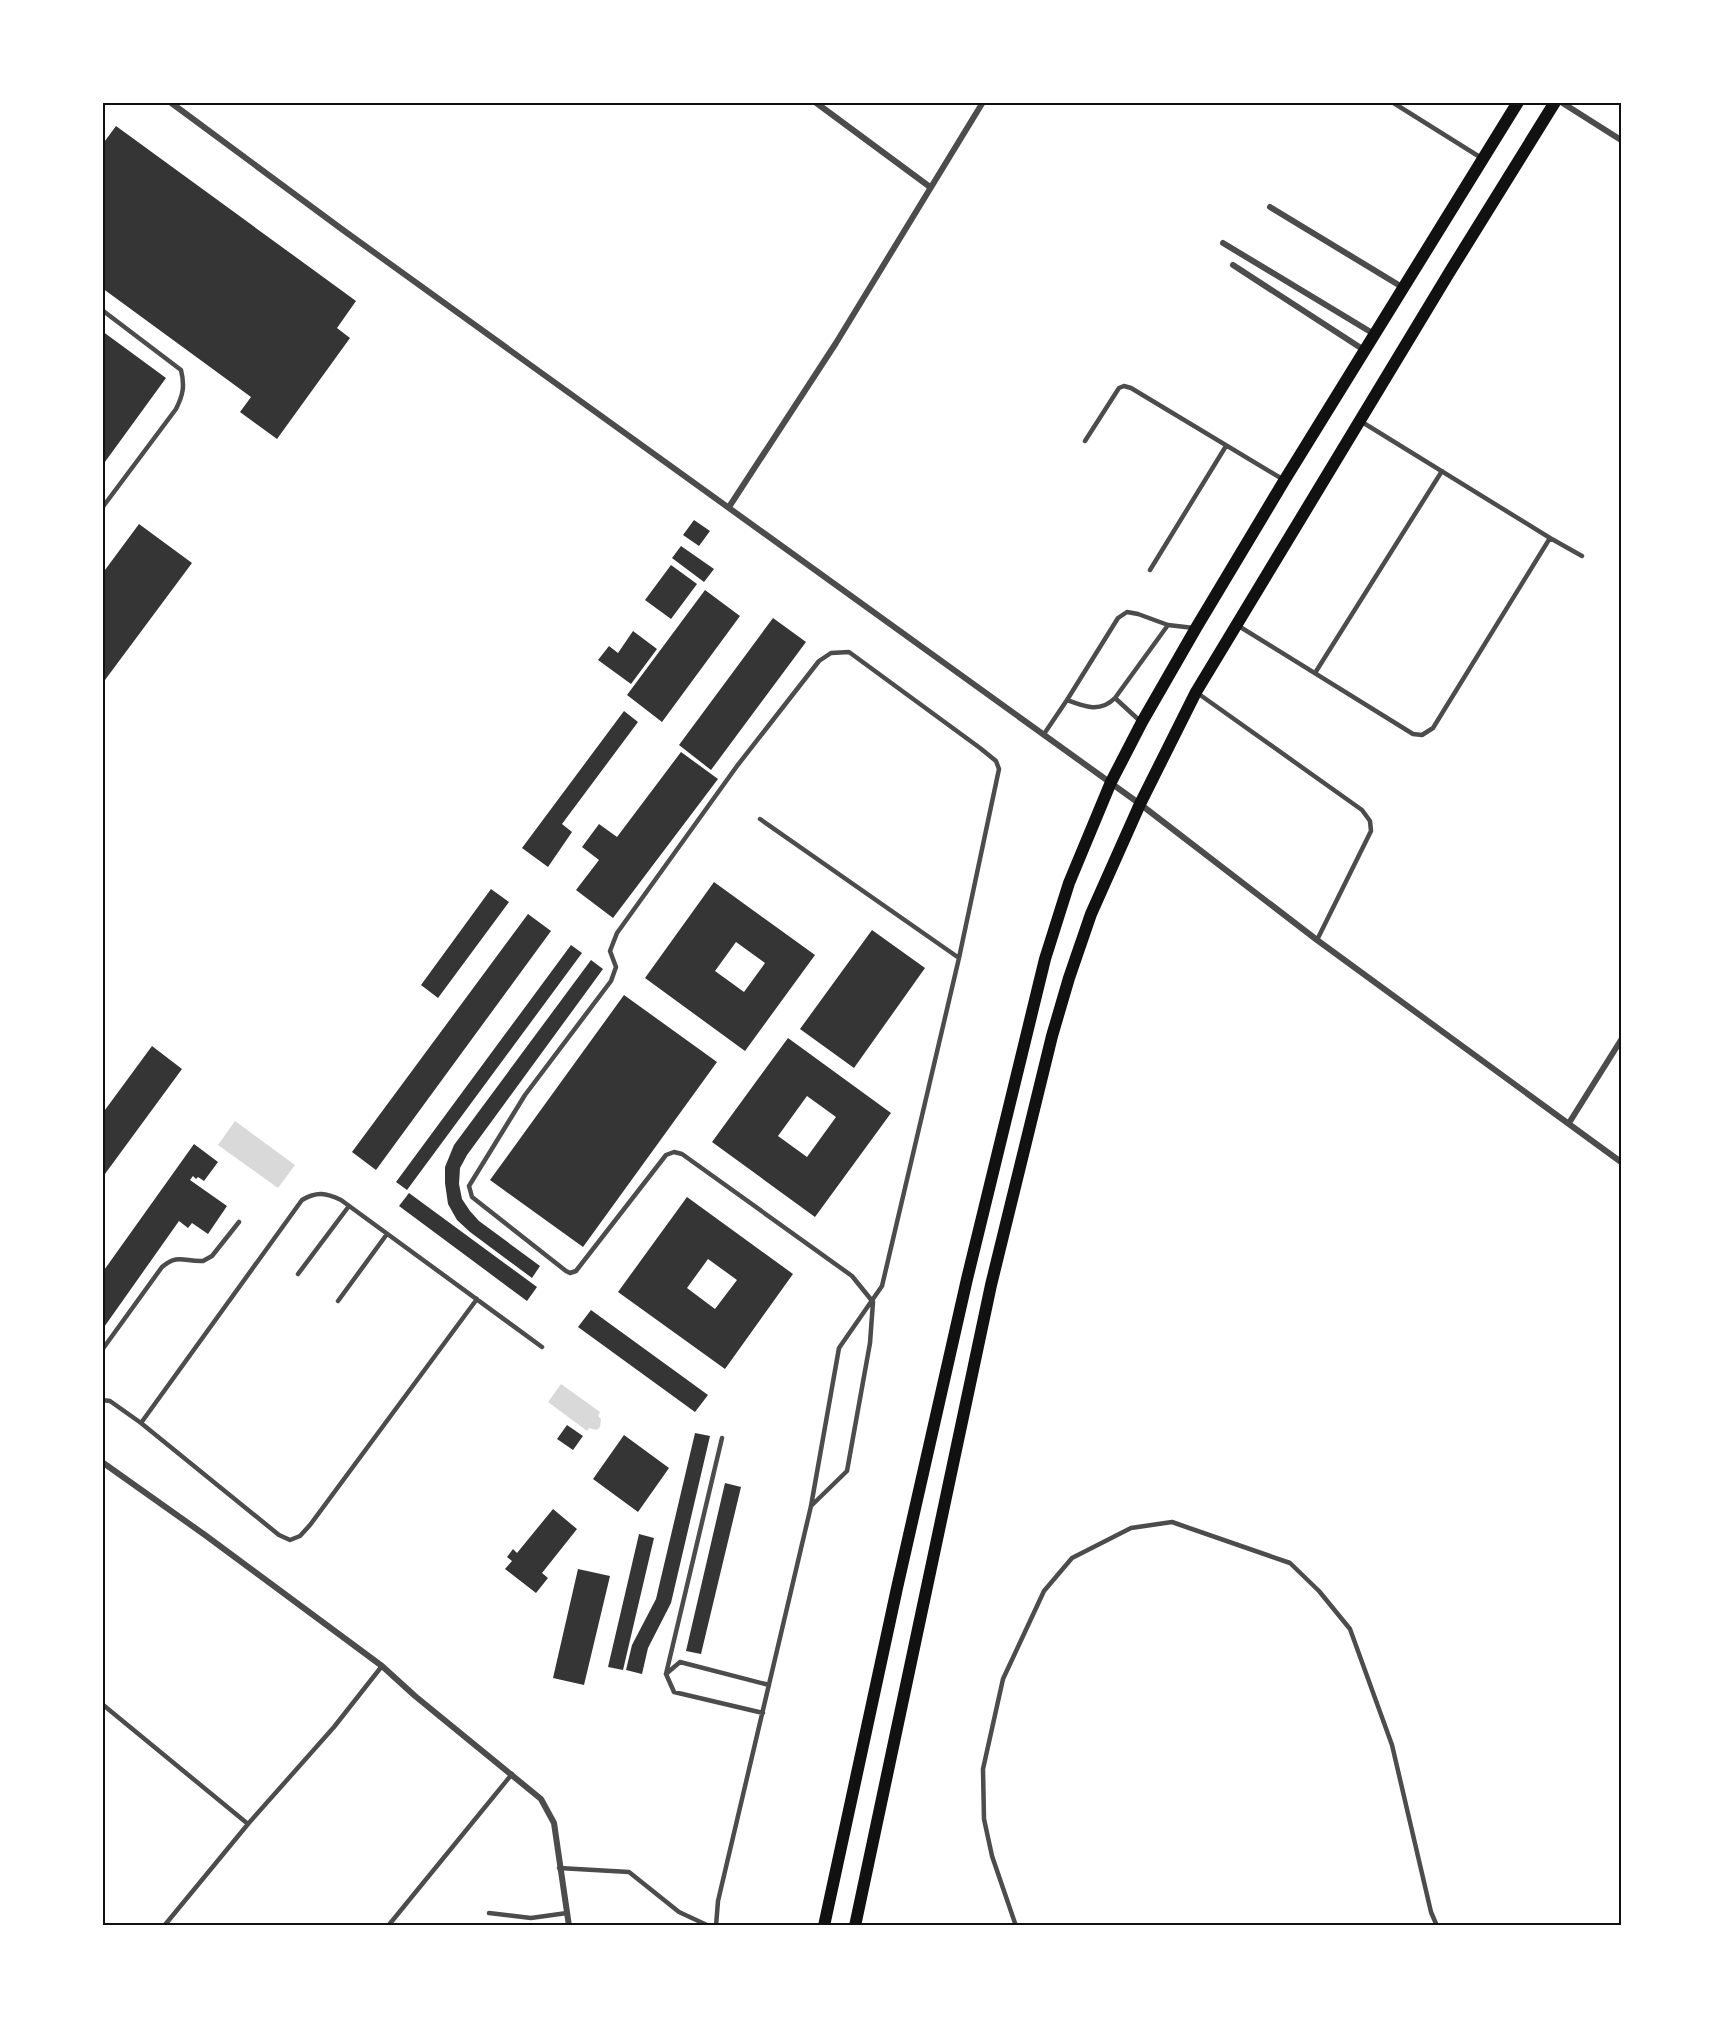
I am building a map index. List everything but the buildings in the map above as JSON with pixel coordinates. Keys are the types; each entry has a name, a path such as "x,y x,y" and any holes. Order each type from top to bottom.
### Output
{"main road":[{"path":"824,1926 967,1279 1045,960 1069,883 1111,782 1196,628 1402,287 1518,102"},
{"path":"855,1926 991,1285 1052,1036 1091,914 1140,804 1196,692 1555,102"}],"street":[{"path":"170,102 342,230 1111,782 1317,940 1621,1162"},
{"path":"814,102 930,187"},
{"path":"729,507 836,343 982,102"},
{"path":"1561,102 1621,140"},
{"path":"1270,207 1402,287"},
{"path":"1223,243 1374,334"},
{"path":"1233,265 1364,350"},
{"path":"1569,1124 1621,1040"},
{"path":"102,1462 382,1666 415,1696 541,1799 554,1823 569,1926"}],"lane":[{"path":"1392,102 1483,159"},
{"path":"1402,108 1406,102"},
{"path":"102,310 181,370 184,382 183,395 176,409 102,508"},
{"path":"1084,441 1119,388 1124,386 1131,388 1284,481"},
{"path":"1359,421 1582,556"},
{"path":"1150,570 1226,446"},
{"path":"1315,673 1442,471"},
{"path":"1236,625 1413,734 1422,735 1432,728 1550,538"},
{"path":"1044,734 1118,618 1127,612 1168,626 1196,628"},
{"path":"1067,700 1082,705 1107,706 1168,626"},
{"path":"716,1926 717,1901 812,1506 838,1348 873,1302 882,1286 959,958 999,769 996,761 980,748 849,652 831,653 819,661 737,766 617,933 610,951 616,967 610,981 525,1095 470,1186 472,1197 570,1273 576,1271 666,1155 674,1152 682,1154 852,1276 873,1302 870,1343 847,1471 812,1506"},
{"path":"1196,692 1356,804 1370,821 1371,831 1317,940"},
{"path":"1115,698 1142,723"},
{"path":"760,819 959,958"},
{"path":"141,1423 302,1200 314,1194 326,1193 349,1206 542,1347"},
{"path":"298,1274 349,1206"},
{"path":"102,1350 162,1267 170,1260 179,1258 203,1261 212,1256 239,1222"},
{"path":"338,1301 387,1234"},
{"path":"102,1400 110,1401 141,1423 279,1535 290,1540 300,1536 310,1525 477,1299"},
{"path":"722,1438 666,1674 674,1692 763,1713"},
{"path":"1016,1926 992,1856 984,1819 983,1769 1003,1679 1044,1591 1072,1558 1131,1528 1172,1522 1290,1563 1319,1591 1350,1629 1392,1745 1431,1912 1437,1926"},
{"path":"666,1674 680,1662 769,1684"},
{"path":"164,1926 382,1666"},
{"path":"102,1704 248,1824"},
{"path":"388,1926 512,1774"},
{"path":"559,1868 630,1872 679,1912 709,1926"},
{"path":"489,1913 531,1918 567,1913"}],"shaded area":[{"path":"235,1121 295,1165 278,1188 218,1145"},
{"path":"561,1384 600,1412 598,1416 601,1419 600,1427 597,1430 589,1428 587,1431 548,1402"}]}
